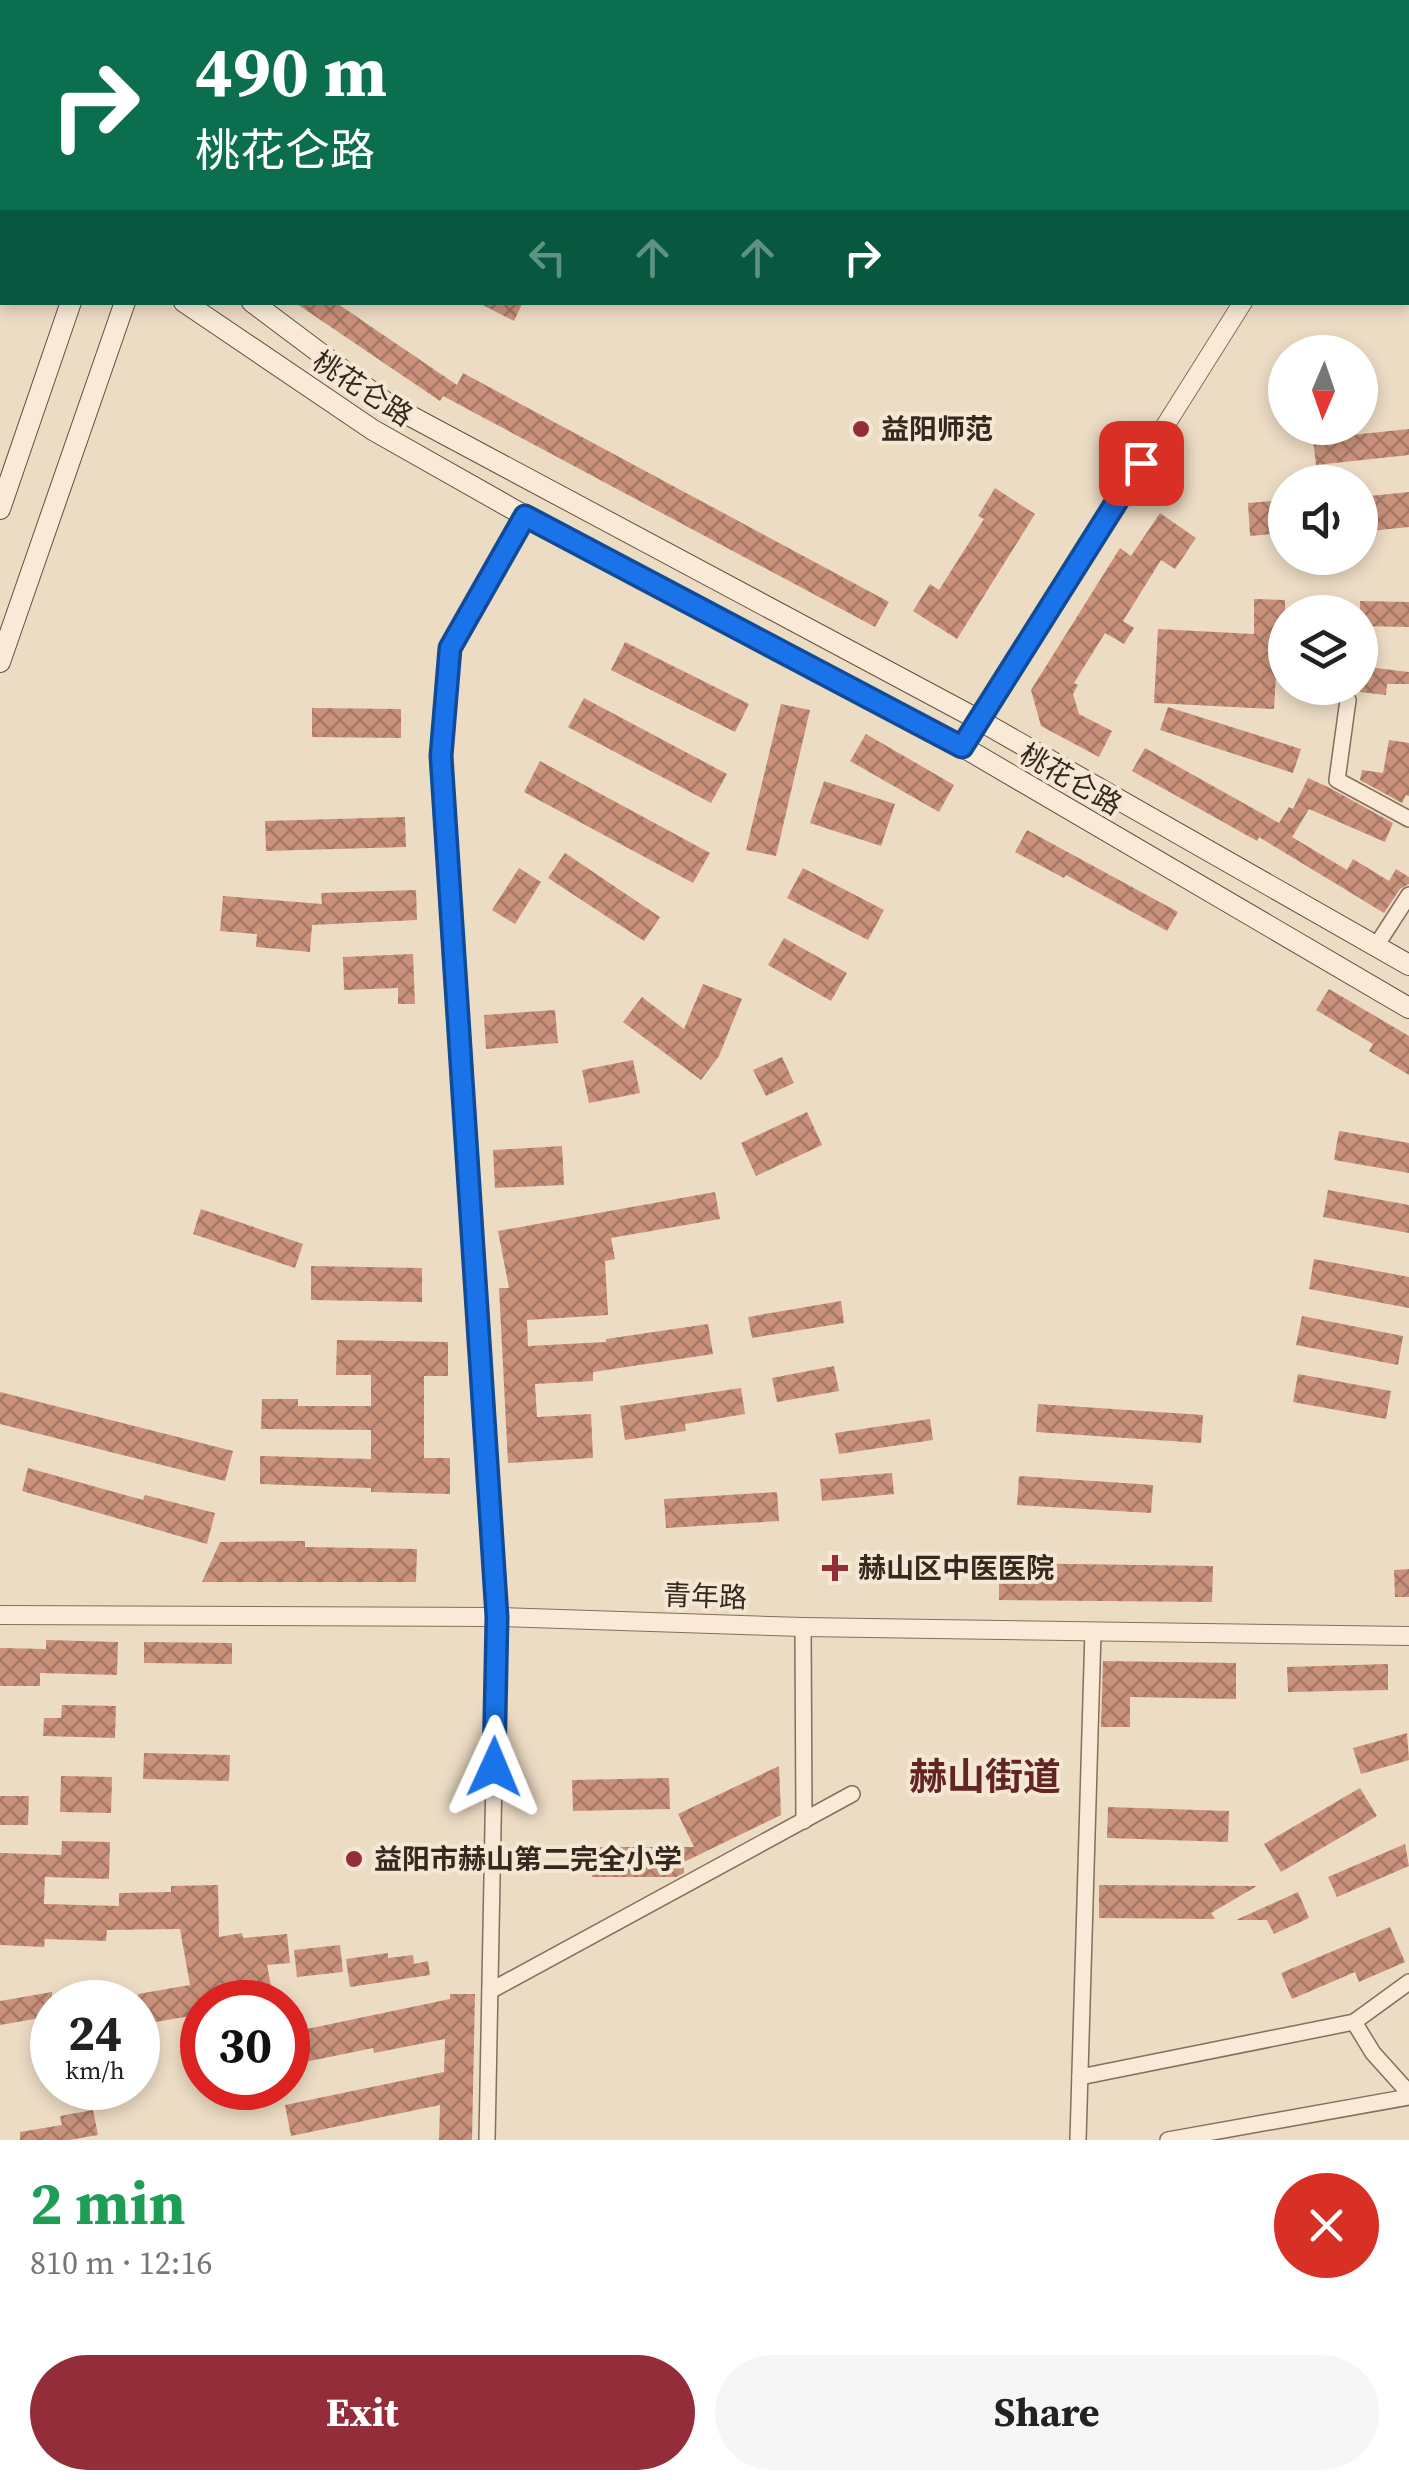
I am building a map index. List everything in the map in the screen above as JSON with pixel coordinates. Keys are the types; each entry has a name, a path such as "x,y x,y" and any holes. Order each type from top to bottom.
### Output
{"main road":[{"path":"0,510 71,305"},
{"path":"0,662 124,305"},
{"name":"桃花仑路","path":"188,305 373,430 525,516 962,747 1409,1008"},
{"name":"桃花仑路","path":"256,305 388,404 978,720 1409,965"}],"street":[{"path":"962,747 1241,305"},
{"path":"487,2140 497,1617 441,756 450,648 525,516"},
{"path":"1347,705 1336,780 1409,819"},
{"path":"1376,946 1409,894"},
{"name":"青年路","path":"0,1615 497,1617 803,1627 1409,1636"},
{"path":"803,1627 804,1821"},
{"path":"1078,2140 1093,1631"},
{"path":"490,1992 852,1794"},
{"path":"1080,2077 1354,2022 1409,1982"},
{"path":"1354,2022 1373,2053 1409,2095"},
{"path":"1167,2140 1409,2095"}],"building":[{"path":"298,305 339,305 457,385 463,373 889,602 875,627 443,396 440,401"},
{"path":"483,305 522,305 514,321"},
{"path":"1409,429 1409,455 1316,465 1314,445 1378,445 1378,432"},
{"path":"995,488 1035,514 957,639 913,611 930,584 939,590 984,519 978,516"},
{"path":"1409,492 1409,527 1378,530 1378,495"},
{"path":"1268,501 1268,534 1250,536 1248,503"},
{"path":"1160,513 1196,538 1175,569 1161,560 1123,621 1134,628 1124,644 1105,633 1074,683 1078,685 1073,694 1079,714 1112,731 1099,757 1041,726 1031,690 1120,548 1131,556"},
{"path":"1254,599 1268,599 1268,705 1274,705 1274,709 1154,703 1158,629 1254,634"},
{"path":"1378,601 1409,602 1409,627 1378,626"},
{"path":"625,642 749,704 735,732 611,670"},
{"path":"1378,668 1409,672 1409,684 1387,684 1386,695 1378,694"},
{"path":"584,698 727,774 711,803 568,727"},
{"path":"781,704 810,710 776,856 746,850"},
{"path":"1168,707 1301,749 1293,773 1160,730"},
{"path":"312,708 401,709 401,738 312,737"},
{"path":"866,734 954,785 939,812 850,761"},
{"path":"1389,740 1409,743 1409,796 1402,803 1360,780 1362,770 1383,773"},
{"path":"1145,748 1279,823 1289,807 1293,809 1308,778 1328,787 1393,823 1385,842 1309,809 1292,837 1347,870 1353,859 1389,881 1396,869 1409,877 1409,884 1400,889 1384,913 1259,837 1257,841 1132,771"},
{"path":"540,761 710,853 693,883 524,792"},
{"path":"824,781 895,804 881,846 810,823"},
{"path":"405,817 406,847 266,851 265,821"},
{"path":"1027,830 1178,912 1167,931 1066,875 1064,878 1015,852"},
{"path":"565,853 660,917 644,941 548,878"},
{"path":"519,868 541,882 515,924 492,910"},
{"path":"803,868 884,910 868,940 787,898"},
{"path":"416,890 417,920 312,925 310,952 256,947 257,934 220,931 223,896 322,904 321,893"},
{"path":"784,938 847,973 831,1001 768,965"},
{"path":"413,954 415,1004 398,1004 398,988 344,990 343,957"},
{"path":"703,984 742,999 719,1056 701,1080 623,1022 642,997 684,1029"},
{"path":"1329,989 1409,1036 1409,1075 1369,1051 1373,1044 1316,1010"},
{"path":"555,1010 558,1043 486,1049 484,1015"},
{"path":"782,1057 794,1083 766,1096 753,1070"},
{"path":"633,1060 640,1093 589,1103 582,1070"},
{"path":"807,1112 822,1145 756,1176 741,1143"},
{"path":"1339,1131 1409,1143 1409,1173 1334,1160"},
{"path":"562,1146 564,1185 495,1188 493,1150"},
{"path":"1328,1190 1409,1205 1409,1233 1323,1217"},
{"path":"715,1192 720,1219 611,1238 615,1259 605,1261 608,1315 527,1320 528,1346 606,1342 708,1324 713,1354 593,1372 593,1381 535,1384 537,1417 591,1414 593,1458 508,1463 499,1288 509,1288 498,1231"},
{"path":"201,1209 303,1244 295,1268 193,1234"},
{"path":"1314,1259 1409,1277 1409,1308 1309,1289"},
{"path":"311,1266 422,1268 422,1302 311,1300"},
{"path":"841,1301 844,1323 752,1338 748,1317"},
{"path":"1302,1316 1403,1336 1398,1365 1296,1345"},
{"path":"337,1340 448,1342 448,1376 424,1376 424,1458 450,1458 450,1494 260,1484 260,1456 371,1459 371,1430 261,1429 262,1399 298,1399 298,1406 371,1406 371,1375 336,1375"},
{"path":"834,1366 839,1391 777,1402 772,1378"},
{"path":"1298,1374 1391,1391 1386,1419 1293,1402"},
{"path":"741,1388 745,1414 685,1424 686,1431 625,1440 620,1406"},
{"path":"0,1392 233,1451 225,1481 0,1424"},
{"path":"1038,1404 1203,1415 1201,1443 1036,1432"},
{"path":"930,1419 933,1440 839,1454 835,1433"},
{"path":"28,1468 143,1500 145,1495 215,1513 207,1544 22,1491"},
{"path":"892,1473 894,1494 822,1501 820,1479"},
{"path":"1019,1476 1153,1485 1151,1513 1017,1505"},
{"path":"777,1492 779,1521 666,1528 664,1499"},
{"path":"305,1541 305,1547 417,1549 416,1582 202,1582 220,1542"},
{"path":"999,1563 1213,1566 1212,1602 999,1600"},
{"path":"1409,1569 1409,1597 1395,1597 1394,1570"},
{"path":"46,1640 118,1642 117,1675 40,1673 40,1686 0,1686 0,1648 46,1649"},
{"path":"144,1642 232,1643 232,1664 144,1663"},
{"path":"1103,1661 1236,1663 1236,1699 1130,1697 1130,1727 1101,1727"},
{"path":"1388,1664 1388,1690 1288,1692 1287,1667"},
{"path":"62,1705 116,1706 115,1738 43,1736 44,1718 61,1718"},
{"path":"1407,1733 1409,1760 1361,1774 1353,1748"},
{"path":"144,1753 230,1755 229,1781 143,1779"},
{"path":"779,1766 781,1815 684,1862 684,1873 676,1877 592,1877 592,1847 694,1847 678,1814"},
{"path":"61,1776 112,1777 111,1813 60,1812"},
{"path":"669,1778 670,1809 573,1811 572,1780"},
{"path":"1360,1788 1377,1816 1281,1872 1264,1844"},
{"path":"0,1796 29,1796 28,1825 0,1825"},
{"path":"1108,1807 1229,1811 1228,1842 1107,1838"},
{"path":"62,1841 110,1842 109,1879 45,1877 44,1904 119,1906 119,1893 171,1892 171,1886 218,1885 219,1937 287,1934 290,1963 267,1965 270,1980 189,1980 180,1929 107,1930 106,1941 45,1939 44,1947 0,1945 0,1853 61,1855"},
{"path":"1405,1844 1409,1866 1337,1897 1328,1877"},
{"path":"1099,1885 1257,1886 1211,1913 1215,1919 1099,1918"},
{"path":"1298,1892 1309,1918 1274,1934 1267,1920 1236,1920"},
{"path":"1390,1927 1405,1962 1359,1982 1355,1972 1292,1999 1281,1973"},
{"path":"340,1945 343,1972 297,1977 294,1950"},
{"path":"388,1953 388,1958 413,1955 414,1964 428,1961 430,1975 350,1987 346,1959"},
{"path":"180,1987 180,2018 160,2021 160,1990"},
{"path":"450,1994 475,1994 472,2140 439,2140 440,2105 291,2136 286,2110 310,2110 310,2100 444,2072 445,2039 310,2061 310,2028 450,1999"},
{"path":"30,1996 30,2020 0,2025 0,2001"},
{"path":"93,2110 98,2135 69,2140 20,2140 20,2132 62,2125 60,2116"}],"place":[{"name":"益阳师范","path":"861,429"},
{"name":"赫山区中医医院","path":"835,1568"},
{"name":"益阳市赫山第二完全小学","path":"354,1859"}],"district":[{"name":"赫山街道","path":"985,1777"}],"route":[{"path":"494,1767 497,1617 441,756 450,648 525,516 962,747 1141,463"}]}
